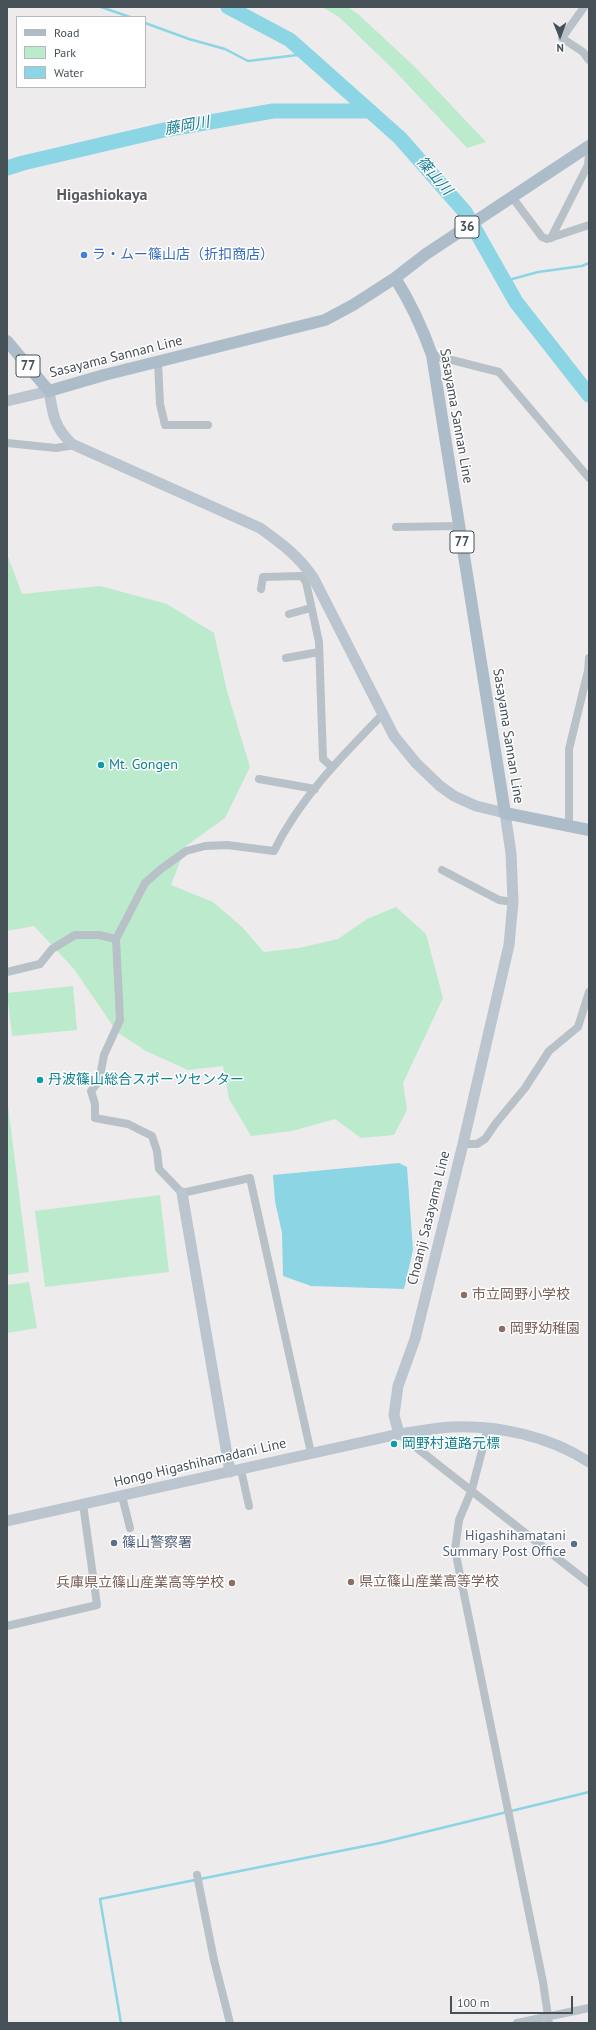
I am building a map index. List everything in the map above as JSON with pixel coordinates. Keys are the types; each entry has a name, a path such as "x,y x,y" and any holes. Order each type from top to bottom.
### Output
{"main road":[{"name":"36","path":"395,278 426,254 589,146"},
{"name":"Sasayama Sannan Line","path":"7,341 49,391 325,320 353,306 395,278 411,303 423,329 432,355 505,813 589,830"},
{"path":"7,401 49,391 53,418 61,434 74,446 260,528 285,546 307,568 310,580 394,736 416,763 440,786 454,796 476,806 505,813"},
{"name":"Choanji Sasayama Line","path":"399,1434 394,1415 398,1386 415,1339 463,1144 509,945 514,902 511,852 505,813"},
{"path":"182,1194 235,1471"},
{"path":"399,1434 451,1427 488,1428 538,1438 580,1456 589,1462"},
{"name":"Hongo Higashihamadani Line","path":"7,1521 399,1434"}],"street":[{"path":"584,7 562,38 584,52 589,60"},
{"path":"551,238 588,165 589,154"},
{"path":"510,198 542,237 551,238 589,225"},
{"path":"432,355 499,372 589,478"},
{"path":"158,362 160,404 165,425 208,425"},
{"path":"7,443 56,448 74,446"},
{"path":"396,527 459,526"},
{"path":"260,589 263,577 302,576 310,580 311,608 319,642 323,759 332,767"},
{"path":"289,614 311,608"},
{"path":"286,658 319,652"},
{"path":"570,827 569,749 588,671 589,658"},
{"path":"311,1453 250,1178 182,1194 159,1169 157,1151 152,1136 128,1124 95,1118 95,1104 91,1091 99,1081 104,1055 120,1020 116,939 145,884 161,869 186,851 205,846 227,845 274,851 285,828 314,789 332,767 383,714"},
{"path":"259,779 314,789"},
{"path":"442,870 499,900 514,902"},
{"path":"7,972 40,964 52,949 75,935 99,935 116,939"},
{"path":"463,1144 477,1144 485,1139 496,1123 525,1088 550,1051 578,1027 586,1012 589,992"},
{"path":"488,1428 472,1489 459,1520 455,1550 549,2020"},
{"path":"399,1434 472,1489 589,1583"},
{"path":"235,1471 249,1506"},
{"path":"122,1496 130,1528"},
{"path":"7,1626 97,1605 83,1504"},
{"path":"197,1875 214,1960 230,2023"},
{"path":"517,2023 549,2020 589,2008"}],"green space":[{"path":"322,7 348,7 358,14 415,67 486,142 467,148 392,68 339,17"},
{"path":"7,554 22,594 100,586 167,604 214,633 227,691 250,767 225,818 186,846 171,885 213,902 242,927 264,952 299,948 338,939 367,919 396,907 426,934 443,998 403,1083 407,1110 394,1135 361,1138 335,1119 292,1131 251,1136 229,1099 223,1066 188,1070 146,1051 117,1032 74,969 34,926 7,931"},
{"path":"73,986 77,1030 12,1036 7,993"},
{"path":"7,1098 29,1272 7,1275"},
{"path":"160,1195 169,1272 45,1287 35,1211"},
{"path":"29,1282 37,1328 7,1333 7,1285"}],"water":[{"path":"399,1163 407,1167 413,1250 404,1289 311,1286 283,1276 282,1233 275,1201 273,1175"}],"waterway":[{"path":"101,7 127,16"},
{"name":"篠山川","path":"228,7 290,40 400,138 465,212 516,302 589,395"},
{"path":"146,23 189,39 225,49 248,61 306,54"},
{"name":"藤岡川","path":"7,168 164,130 273,111 370,111"},
{"path":"505,281 538,272 582,266 589,263"},
{"path":"121,2023 100,1899 380,1843 589,1792"}],"place":[{"name":"ラ・ムー篠山店（折扣商店）","path":"84,255"},
{"name":"Mt. Gongen","path":"101,765"},
{"name":"丹波篠山総合スポーツセンター","path":"40,1080"},
{"name":"市立岡野小学校","path":"464,1295"},
{"name":"岡野幼稚園","path":"502,1329"},
{"name":"岡野村道路元標","path":"394,1444"},
{"name":"篠山警察署","path":"114,1543"},
{"name":"Higashihamatani Summary Post Office","path":"574,1544"},
{"name":"県立篠山産業高等学校","path":"351,1582"},
{"name":"兵庫県立篠山産業高等学校","path":"232,1583"}],"district":[{"name":"Higashiokaya","path":"102,195"}]}
